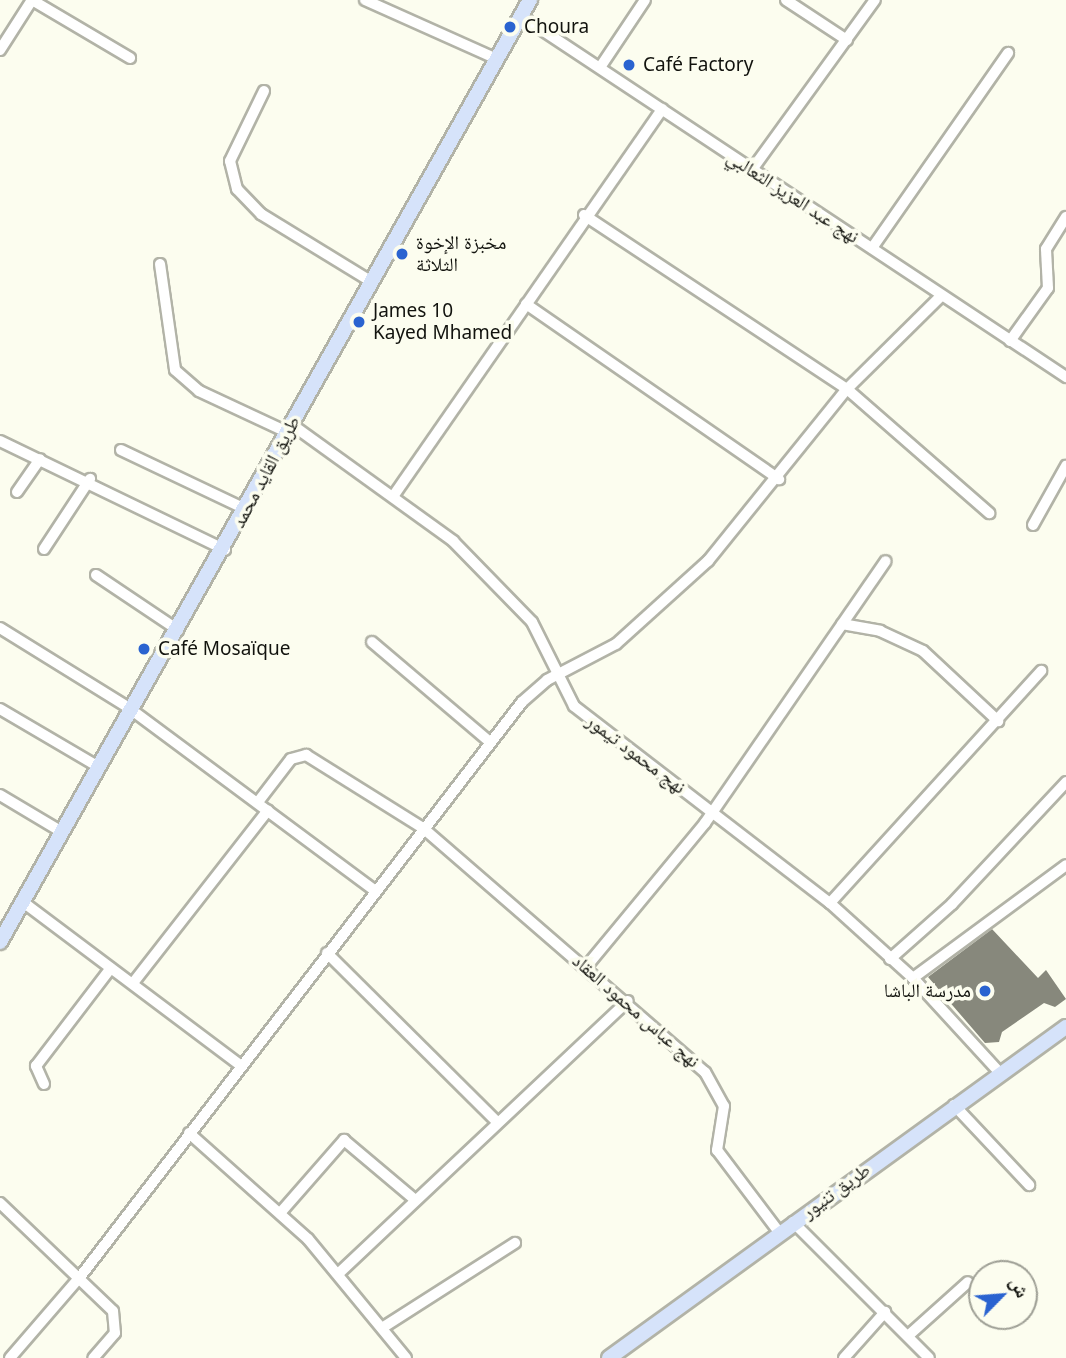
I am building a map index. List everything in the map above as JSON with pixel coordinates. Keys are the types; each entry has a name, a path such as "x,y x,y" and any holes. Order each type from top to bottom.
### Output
{"main road":[{"name":"طريق القايد محمد","path":"0,942 99,767 129,708 225,550 289,428 530,0"},
{"name":"طريق تنيور","path":"609,1358 954,1105 1066,1027"}],"street":[{"path":"0,50 32,0 130,58"},
{"path":"365,0 497,59"},
{"path":"600,66 645,0"},
{"path":"786,0 847,40"},
{"path":"751,171 876,0"},
{"name":"نهج عبد العزيز الثعالبي","path":"521,16 600,66 751,171 872,248 940,297 1066,377"},
{"path":"872,248 1008,53"},
{"path":"264,91 230,161 237,189 261,214 372,282"},
{"path":"394,495 584,215 662,109"},
{"path":"584,215 847,389 989,513"},
{"path":"1010,341 1048,288 1045,249 1066,218"},
{"name":"نهج محمود تيمور","path":"160,264 175,370 199,391 289,428 394,495 498,583 532,622 560,675 570,701 597,727 713,810 830,904 913,978 1000,1073"},
{"path":"10,1358 80,1277 490,741 536,688 592,662 662,604 779,479 847,389 940,297"},
{"path":"526,304 779,479"},
{"path":"0,441 90,479 225,550"},
{"path":"121,450 245,509"},
{"path":"17,492 40,459"},
{"path":"1033,525 1066,466"},
{"path":"44,549 90,479"},
{"path":"586,967 713,810 886,561"},
{"path":"96,575 178,630"},
{"path":"842,624 880,631 923,651 998,721"},
{"path":"0,628 129,708 375,891"},
{"path":"372,642 490,741"},
{"path":"830,904 1041,671"},
{"path":"0,709 99,767"},
{"name":"نهج عباس محمود العقاد","path":"258,802 291,759 306,755 424,828 628,1001 719,1093 725,1117 716,1150 779,1232"},
{"path":"890,959 952,904 1066,782"},
{"path":"0,795 62,832"},
{"path":"133,983 268,810"},
{"path":"913,978 1066,865"},
{"path":"23,902 240,1065"},
{"path":"327,953 496,1121"},
{"path":"44,1084 36,1066 111,968"},
{"path":"338,1274 496,1121 628,1001"},
{"path":"954,1105 1029,1185"},
{"path":"190,1133 281,1212 338,1274 406,1358"},
{"path":"281,1212 344,1140 414,1199"},
{"path":"0,1203 80,1277 118,1322 93,1358"},
{"path":"793,1222 909,1335 929,1358"},
{"path":"382,1328 515,1243"},
{"path":"909,1335 968,1282"},
{"path":"844,1358 885,1312"}],"building":[{"path":"992,929 1038,978 1046,970 1066,999 1055,1007 1044,1003 1002,1032 999,1042 985,1043 928,977"}],"place":[{"name":"Choura","path":"510,27"},
{"name":"Café Factory","path":"629,65"},
{"name":"مخبزة الإخوة الثلاثة","path":"402,254"},
{"name":"James 10 Kayed Mhamed","path":"359,322"},
{"name":"Café Mosaïque","path":"144,649"},
{"name":"مدرسة الباشا","path":"985,991"}]}
